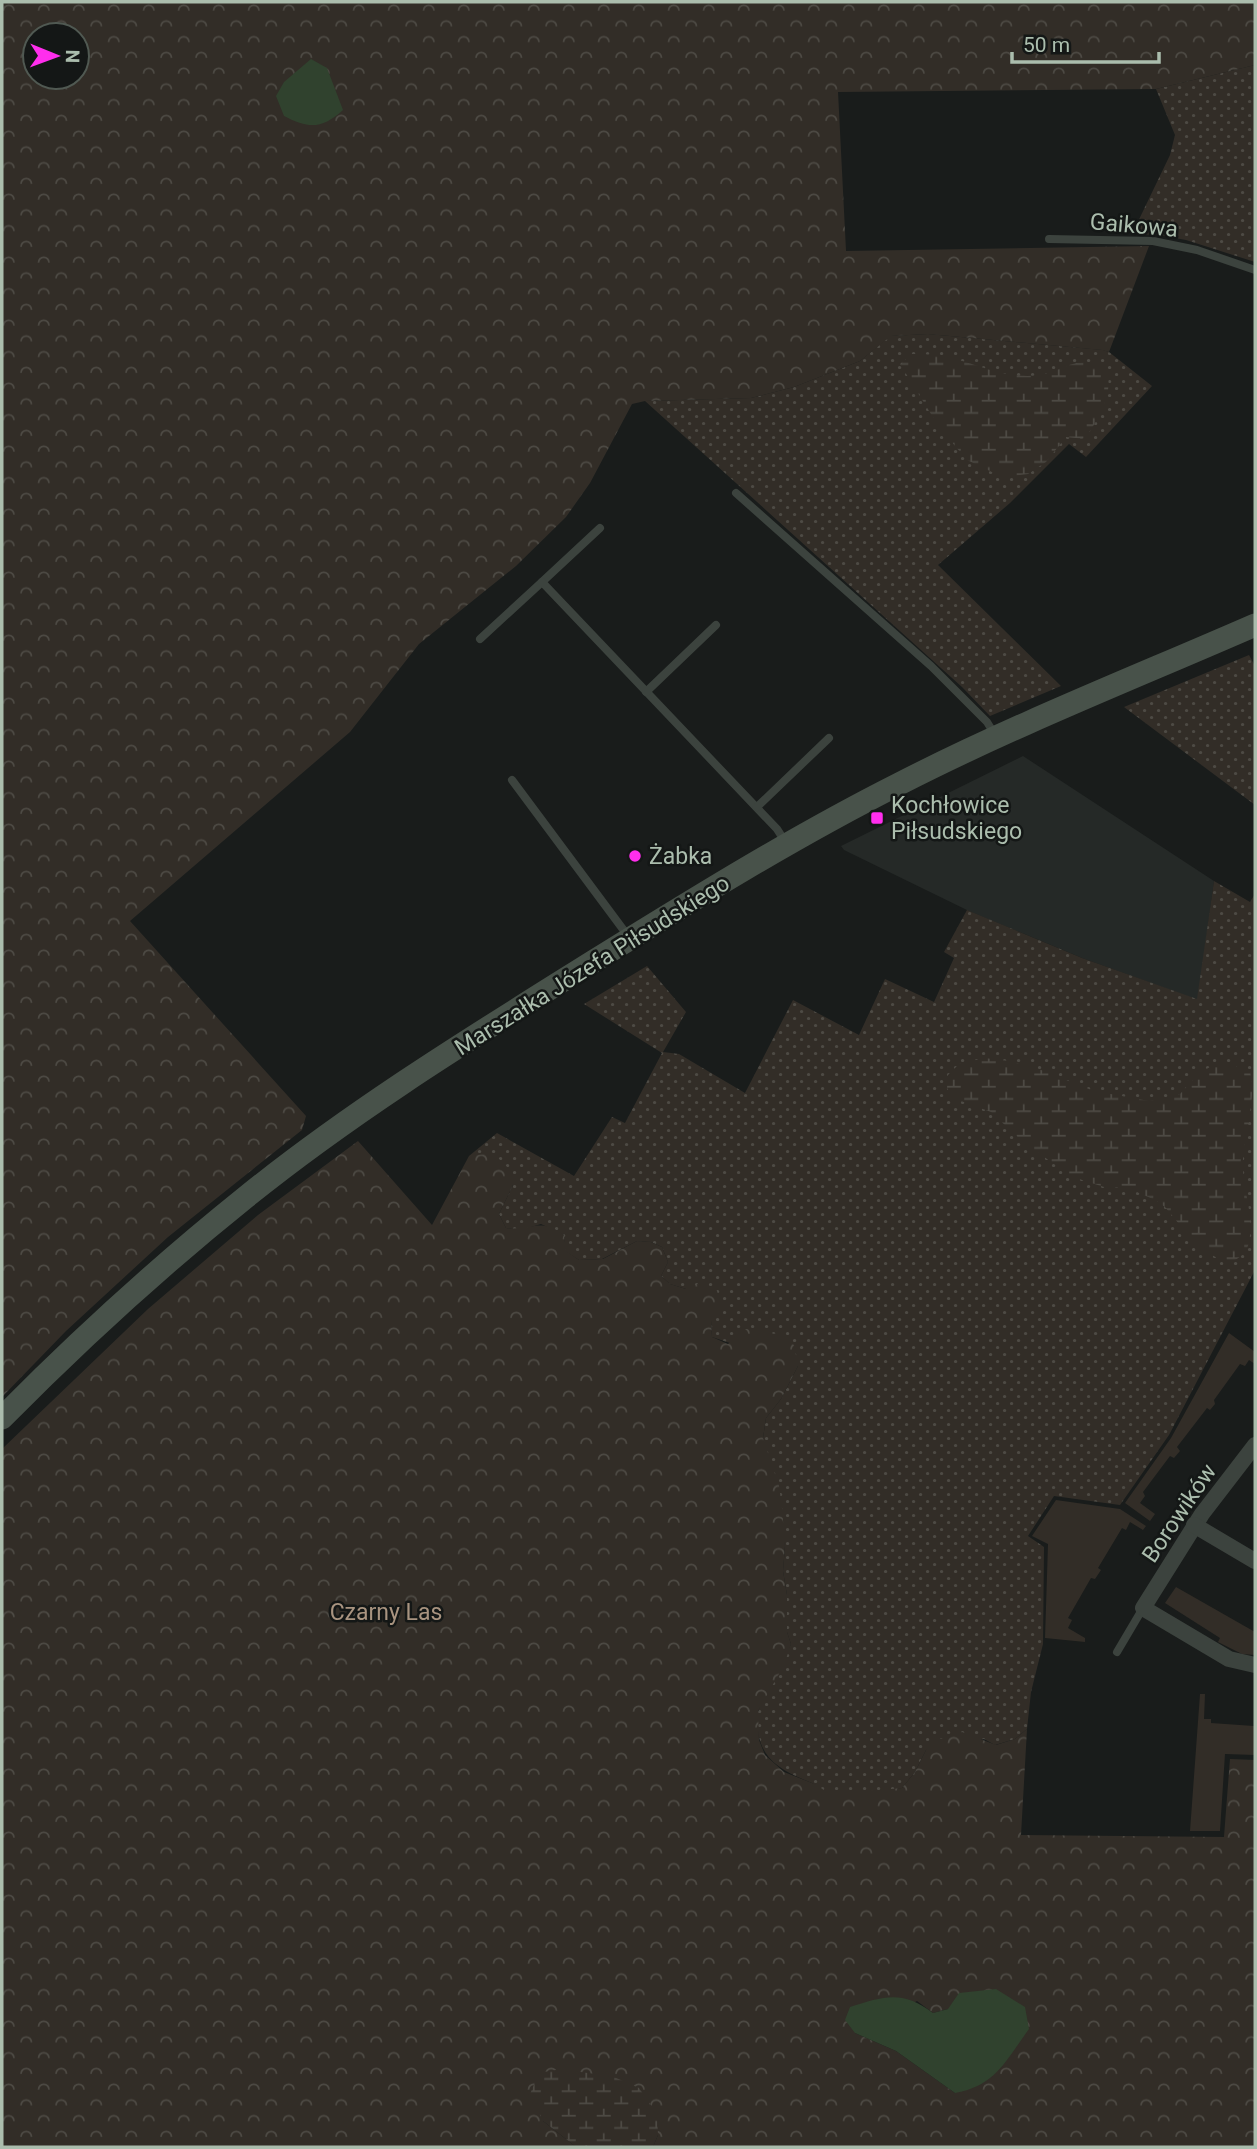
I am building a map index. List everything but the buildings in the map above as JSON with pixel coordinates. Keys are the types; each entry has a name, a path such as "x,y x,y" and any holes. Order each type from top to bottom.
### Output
{"street":[{"name":"Marszałka Józefa Piłsudskiego","path":"2,1418 133,1292 248,1195 373,1104 630,939 788,845 902,782 997,738 1253,633"},
{"name":"Borowików","path":"1143,1608 1194,1525 1255,1445"},
{"path":"1194,1525 1255,1561"},
{"path":"1143,1608 1230,1659 1255,1665"}],"lane":[{"name":"Gaikowa","path":"1049,239 1153,241 1197,250 1255,270"},
{"path":"736,492 931,666 987,722 997,738"},
{"path":"480,639 600,527"},
{"path":"542,583 757,807 788,845"},
{"path":"646,692 716,625"},
{"path":"757,807 829,738"},
{"path":"512,780 630,939"},
{"name":"Borowików","path":"1117,1653 1143,1608"}],"shaded area":[{"path":"311,59 327,68 343,110 328,121 315,125 284,116 276,96 284,82"},
{"path":"1023,756 1214,881 1198,1000 1082,958 969,911 844,850 841,846"},
{"path":"996,1989 1025,2007 1029,2029 990,2078 969,2090 955,2093 896,2051 855,2033 845,2020 850,2007 873,2000 903,1998 933,2013 948,2009 959,1993"}],"green space":[{"path":"2,2 1255,2 1255,65 1156,89 838,92 846,251 1149,246 1109,352 928,334 891,336 860,361 794,387 751,398 645,401 632,404 590,483 566,517 516,566 419,644 350,732 130,921 306,1116 302,1130 168,1237 66,1331 2,1397"},
{"path":"1255,65 1255,262 1186,240 1132,234 1170,155 1175,135 1156,89"},
{"path":"928,334 1103,350 1152,386 1086,457 1069,444 1010,503 938,565 1061,686 990,716 962,687 645,401 751,398 794,387 860,361 890,336"},
{"path":"912,354 955,359 1018,376 1039,375 1084,362 1094,364 1106,368 1107,396 1085,439 1066,437 1046,462 1028,474 1011,476 992,472 967,460 939,427 900,364"},
{"path":"1249,655 1255,666 1255,805 1124,707"},
{"path":"1214,881 1250,902 1255,894 1255,1270 1169,1435 1120,1505 1054,1496 1028,1536 1044,1547 1043,1644 1031,1692 1027,1729 1015,1739 995,1745 984,1739 926,1750 915,1772 902,1788 854,1794 826,1792 770,1759 760,1740 758,1728 760,1707 791,1644 787,1632 787,1595 783,1571 785,1546 763,1438 766,1418 781,1399 798,1366 712,1337 711,1320 686,1289 670,1284 661,1276 668,1262 662,1247 651,1242 637,1241 602,1259 579,1260 565,1251 564,1235 541,1224 521,1230 506,1228 499,1214 513,1185 469,1156 497,1133 574,1176 612,1117 625,1123 662,1053 584,1004 647,966 686,1012 663,1052 679,1054 745,1093 793,1000 859,1035 885,979 934,1002 954,958 944,952 967,910 1082,958 1197,999"},
{"path":"984,1058 1009,1061 1041,1070 1094,1091 1149,1101 1180,1094 1199,1073 1212,1066 1231,1064 1250,1072 1252,1094 1243,1169 1250,1232 1244,1253 1226,1263 1198,1247 1165,1207 1155,1200 1128,1188 1104,1187 1073,1177 1024,1143 991,1112 953,1098 947,1088 948,1075 959,1064"},
{"name":"Czarny Las","path":"358,1141 432,1225 469,1156 485,1154 499,1159 510,1170 513,1185 499,1214 506,1228 542,1226 555,1230 564,1235 566,1251 579,1260 603,1259 637,1241 651,1242 662,1247 668,1262 661,1276 670,1284 686,1289 697,1284 716,1289 722,1303 711,1320 712,1337 728,1344 746,1329 777,1334 794,1345 798,1366 781,1399 766,1418 763,1438 779,1486 782,1508 787,1632 791,1644 784,1665 758,1711 759,1740 765,1755 784,1772 825,1791 850,1793 902,1788 915,1772 926,1750 940,1739 962,1732 996,1745 1015,1739 1027,1729 1021,1835 1224,1837 1230,1759 1255,1760 1255,2147 653,2147 658,2135 543,2121 576,2147 2,2147 2,1449 148,1309 258,1215","holes":["917,2001 933,2013 948,2009 955,2093 896,2051 855,2033"]},
{"path":"1229,1333 1255,1352 1255,1364 1249,1360 1245,1366 1240,1364 1214,1400 1215,1404 1210,1410 1207,1408 1177,1447 1180,1451 1174,1458 1170,1456 1143,1492 1145,1496 1140,1503 1155,1514 1150,1521 1125,1503 1171,1438"},
{"path":"1056,1500 1120,1509 1146,1526 1143,1530 1130,1522 1126,1530 1122,1528 1098,1568 1101,1570 1095,1579 1091,1578 1068,1618 1072,1620 1068,1628 1085,1638 1085,1642 1045,1638 1048,1544 1032,1536"},
{"path":"1176,1587 1255,1632 1255,1655 1242,1654 1218,1642 1220,1638 1165,1603"},
{"path":"1200,1694 1205,1694 1204,1719 1211,1719 1211,1723 1255,1724 1255,1755 1225,1754 1220,1831 1190,1831"},
{"path":"561,2069 614,2077 639,2088 657,2114 658,2135 653,2147 576,2147 543,2121 530,2094 539,2073"}],"place":[{"name":"Kochłowice Piłsudskiego","path":"877,818"},
{"name":"Żabka","path":"635,856"}]}
